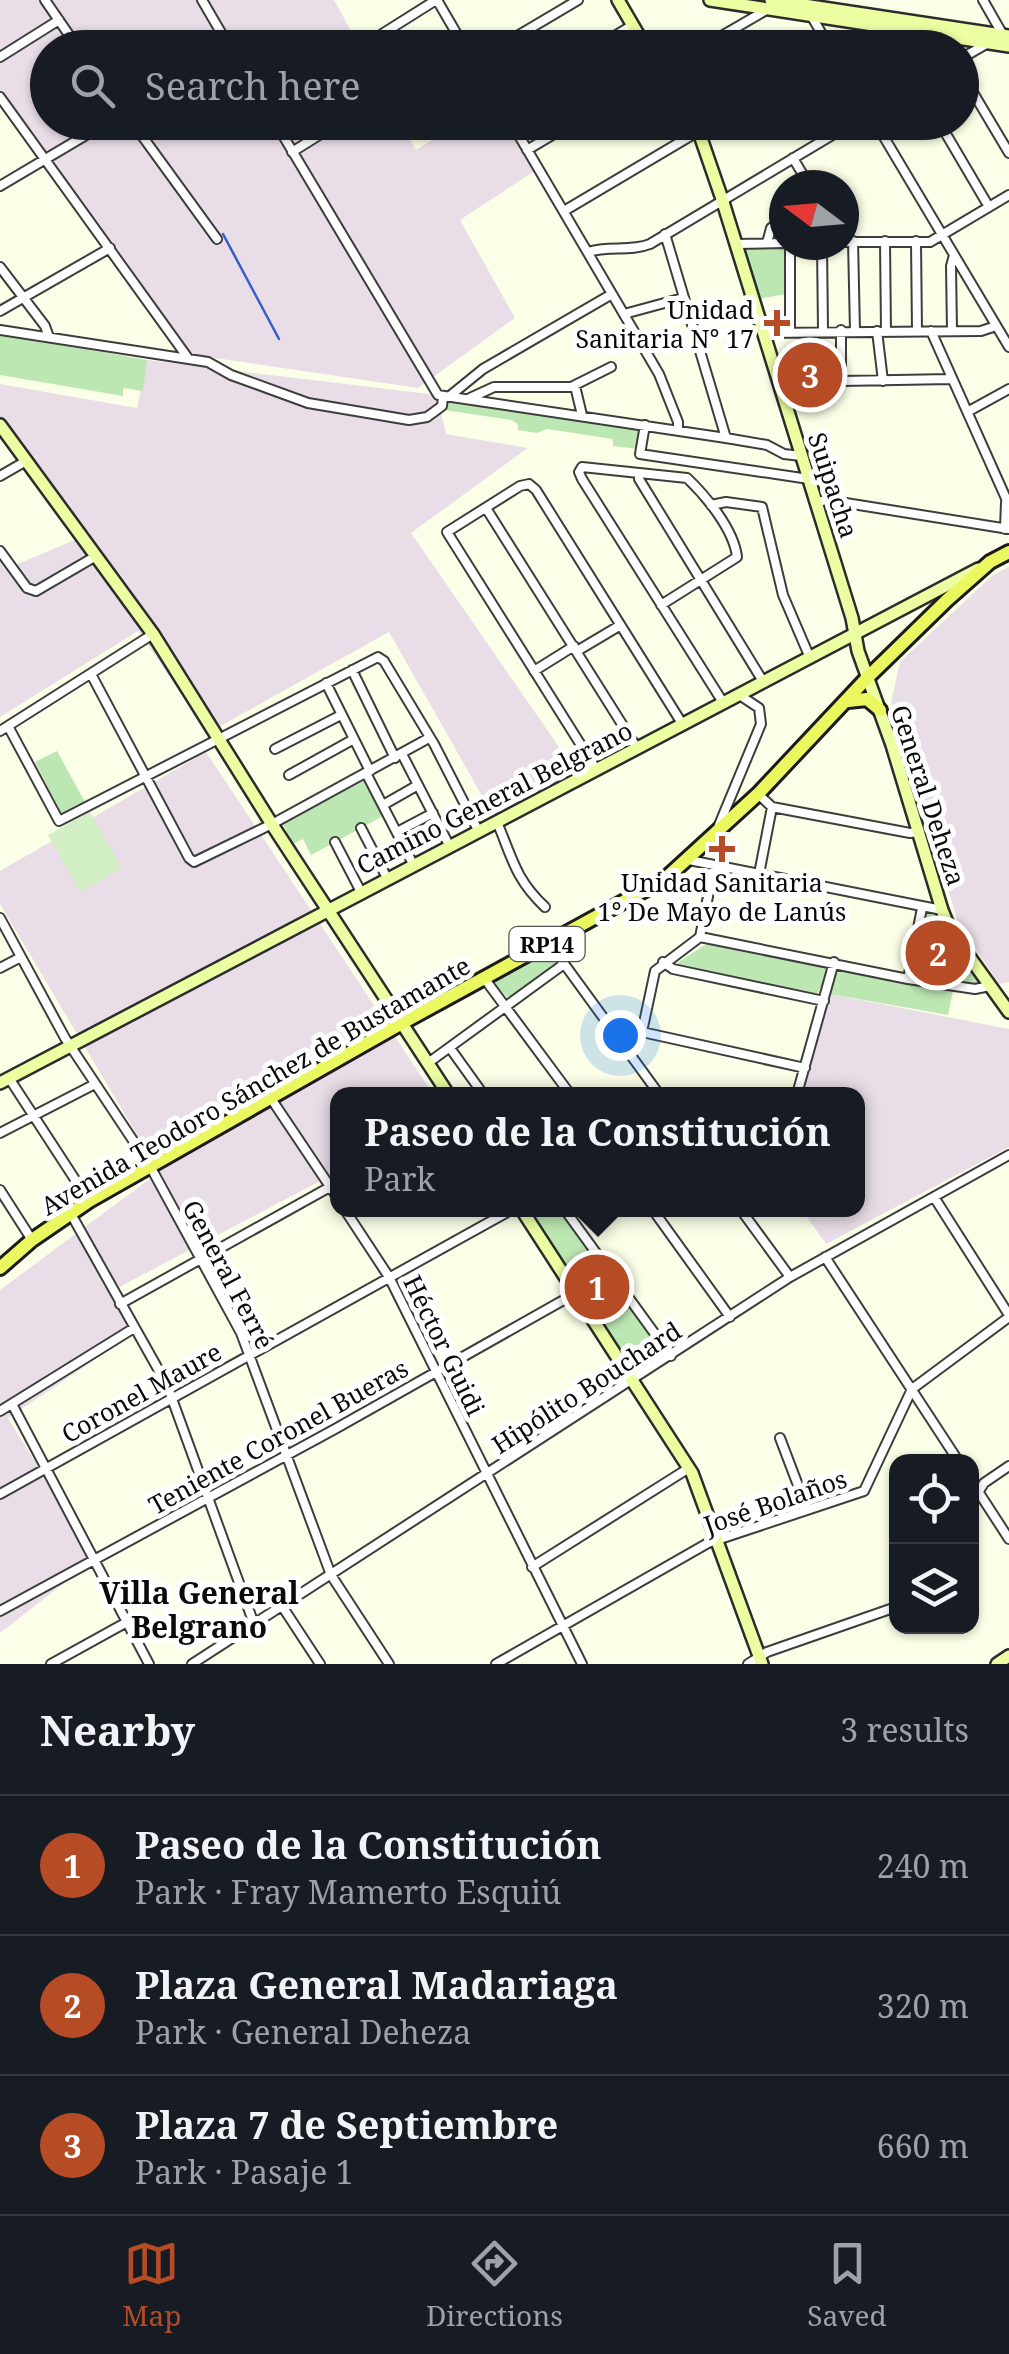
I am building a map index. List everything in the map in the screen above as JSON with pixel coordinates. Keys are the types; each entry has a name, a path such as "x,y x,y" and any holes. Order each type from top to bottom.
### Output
{"main road":[{"name":"Camino General Belgrano","path":"990,562 1009,552"},
{"name":"Avenida Teodoro Sánchez de Bustamante","path":"0,1268 32,1240 150,1166 402,1023 652,888 690,860 867,678 990,562"},
{"path":"846,702 867,699 880,710"}],"street":[{"path":"45,0 66,30"},
{"path":"202,0 220,30"},
{"path":"388,30 436,0 453,30"},
{"path":"528,30 578,0"},
{"path":"618,0 635,30"},
{"path":"710,0 775,3 956,30"},
{"path":"983,0 1008,38"},
{"path":"731,30 775,3"},
{"path":"807,7 922,30"},
{"path":"807,7 820,30"},
{"path":"43,30 59,20"},
{"path":"624,30 632,25"},
{"path":"979,34 1008,38"},
{"path":"0,56 30,38"},
{"path":"979,48 1008,38"},
{"path":"979,41 987,43"},
{"path":"0,98 30,138"},
{"path":"979,102 1009,152"},
{"path":"31,140 188,358"},
{"path":"0,186 79,140"},
{"path":"145,140 217,238"},
{"path":"285,140 433,388 446,396 768,445 784,454 800,456"},
{"path":"292,152 311,140"},
{"path":"521,140 659,374 678,430"},
{"path":"527,150 544,140"},
{"path":"564,212 675,140"},
{"name":"Suipacha","path":"700,140 764,333 854,635"},
{"path":"588,252 640,248 824,140"},
{"path":"885,140 1009,348"},
{"path":"949,140 988,207"},
{"path":"793,158 801,170"},
{"path":"859,241 930,242 1009,195"},
{"path":"665,234 726,438"},
{"path":"736,244 767,243 769,236"},
{"path":"916,241 917,331"},
{"path":"883,381 885,242"},
{"path":"0,311 110,248"},
{"path":"952,331 950,266 954,255"},
{"path":"788,260 790,331"},
{"path":"822,260 823,330"},
{"path":"850,260 855,330"},
{"path":"0,267 49,337"},
{"path":"0,330 188,358 213,364 230,375 264,385 296,401 405,420 432,415 446,396 483,370 612,294"},
{"path":"624,314 683,298"},
{"path":"689,315 756,308"},
{"path":"764,333 982,331 996,326"},
{"path":"841,330 842,381 951,380"},
{"path":"816,502 827,500 1007,529 1007,501 931,331"},
{"path":"773,363 842,358"},
{"path":"470,398 494,387 576,386 610,367"},
{"path":"576,386 582,415"},
{"path":"968,411 1009,389"},
{"path":"0,425 153,634 443,1087"},
{"path":"645,425 640,454 809,479"},
{"path":"0,476 26,461"},
{"path":"660,605 733,561 738,554 711,505 683,477 607,468 581,477 660,605 724,704"},
{"path":"639,474 764,683"},
{"path":"596,770 447,532 529,484 683,725"},
{"path":"711,505 726,502 762,507 783,595 810,658"},
{"path":"486,508 637,748"},
{"path":"0,550 27,588 36,591 96,556"},
{"name":"Camino General Belgrano","path":"4,1080 990,562"},
{"path":"534,671 619,626"},
{"path":"153,634 4,728 59,820 375,657 381,658 429,738 478,830"},
{"name":"General Deheza","path":"854,635 950,930 999,991 1009,1012"},
{"path":"352,670 449,845"},
{"path":"91,674 191,861 272,824 429,738"},
{"path":"326,683 414,864"},
{"path":"716,834 762,718 756,704 740,696"},
{"path":"275,749 342,714"},
{"path":"288,775 354,739"},
{"path":"383,805 418,785"},
{"path":"758,794 772,807 919,832"},
{"path":"759,874 772,807"},
{"path":"397,832 432,813"},
{"path":"497,822 523,884 545,907"},
{"path":"361,828 387,878"},
{"path":"335,842 360,892"},
{"path":"690,860 942,910"},
{"path":"700,937 714,866"},
{"path":"908,979 922,908"},
{"name":"General Ferré","path":"0,918 70,1045 150,1166 251,1354 331,1575 388,1664"},
{"path":"642,1032 653,975 663,962 700,937 908,979 999,991"},
{"path":"550,943 654,1087"},
{"path":"0,968 21,957"},
{"path":"663,962 672,969 824,1001"},
{"path":"799,1087 834,962"},
{"path":"428,1064 564,964"},
{"path":"484,978 565,1087"},
{"path":"614,1031 642,1032 805,1068"},
{"path":"450,1048 478,1087"},
{"path":"4,1080 34,1116 89,1202"},
{"path":"0,1133 95,1084"},
{"path":"270,1097 330,1180"},
{"path":"1005,1157 1009,1170"},
{"name":"Hipólito Bouchard","path":"192,1664 203,1661 254,1624 825,1256 1005,1157"},
{"path":"120,1304 330,1187"},
{"path":"0,1190 32,1240"},
{"path":"934,1197 1009,1316"},
{"path":"71,1214 172,1397 254,1624"},
{"name":"Héctor Guidi","path":"350,1217 389,1277 582,1664"},
{"name":"Coronel Maure","path":"0,1494 497,1217"},
{"path":"527,1217 689,1468 718,1539 756,1661 889,1610"},
{"path":"570,1217 671,1356"},
{"path":"658,1217 730,1317"},
{"path":"746,1217 790,1278"},
{"path":"825,1256 953,1454"},
{"name":"Teniente Coronel Bueras","path":"0,1611 576,1293"},
{"name":"José Bolaños","path":"496,1664 718,1539 864,1491 912,1389 1009,1316"},
{"path":"0,1411 134,1328"},
{"path":"12,1404 150,1664"},
{"path":"780,1438 808,1509"},
{"path":"979,1490 1009,1466"},
{"path":"532,1567 689,1468"},
{"path":"979,1493 1009,1539"},
{"path":"282,1606 320,1664"},
{"path":"51,1664 126,1622"},
{"path":"998,1664 1009,1656"}],"shaded area":[{"path":"0,0 334,0 351,30 30,30 30,140 410,140 416,150 432,140 515,140 536,170 460,220 515,318 418,388 182,353 0,99"},
{"path":"147,360 437,395 446,434 528,448 411,533 579,776 493,815 389,632 208,733 138,631 0,717 0,562 6,569 77,539 0,428 0,384 137,408"},
{"path":"1009,567 1009,982 999,984 958,922 891,702 900,662 993,575"},
{"path":"206,752 428,1087 330,1087 330,1176 110,1292 139,1330 8,1418 95,1559 0,1633 0,1290 159,1172 0,904 0,871"},
{"path":"830,994 1009,1029 1009,1147 826,1244 807,1217 865,1217 865,1087 804,1087"}],"green space":[{"path":"769,246 769,260 787,260 786,294 758,299 744,247"},
{"path":"0,334 147,360 143,391 123,388 123,396 0,375"},
{"path":"451,399 641,427 638,449 613,446 613,439 547,429 537,433 518,430 518,424 511,420 444,410"},
{"path":"57,751 85,802 62,814 35,762"},
{"path":"369,778 387,814 311,855 303,839 293,844 283,824"},
{"path":"90,812 122,868 80,892 48,835"},
{"path":"924,914 942,917 980,985 913,976"},
{"path":"708,943 826,966 829,971 816,996 674,965"},
{"path":"543,954 557,959 555,966 512,997 508,998 495,985 496,978"},
{"path":"842,971 953,991 948,1015 830,994 836,974"},
{"path":"527,1217 570,1217 671,1356 634,1380"}],"waterway":[{"path":"223,234 279,339"}],"place":[{"name":"Unidad Sanitaria N° 17","path":"777,323"},
{"name":"Plaza 7 de Septiembre","path":"810,375"},
{"name":"Unidad Sanitaria 1° De Mayo de Lanús","path":"722,849"},
{"name":"Plaza General Madariaga","path":"938,953"},
{"name":"Paseo de la Constitución","path":"597,1287"}],"district":[{"name":"Villa General Belgrano","path":"199,1609"}]}
